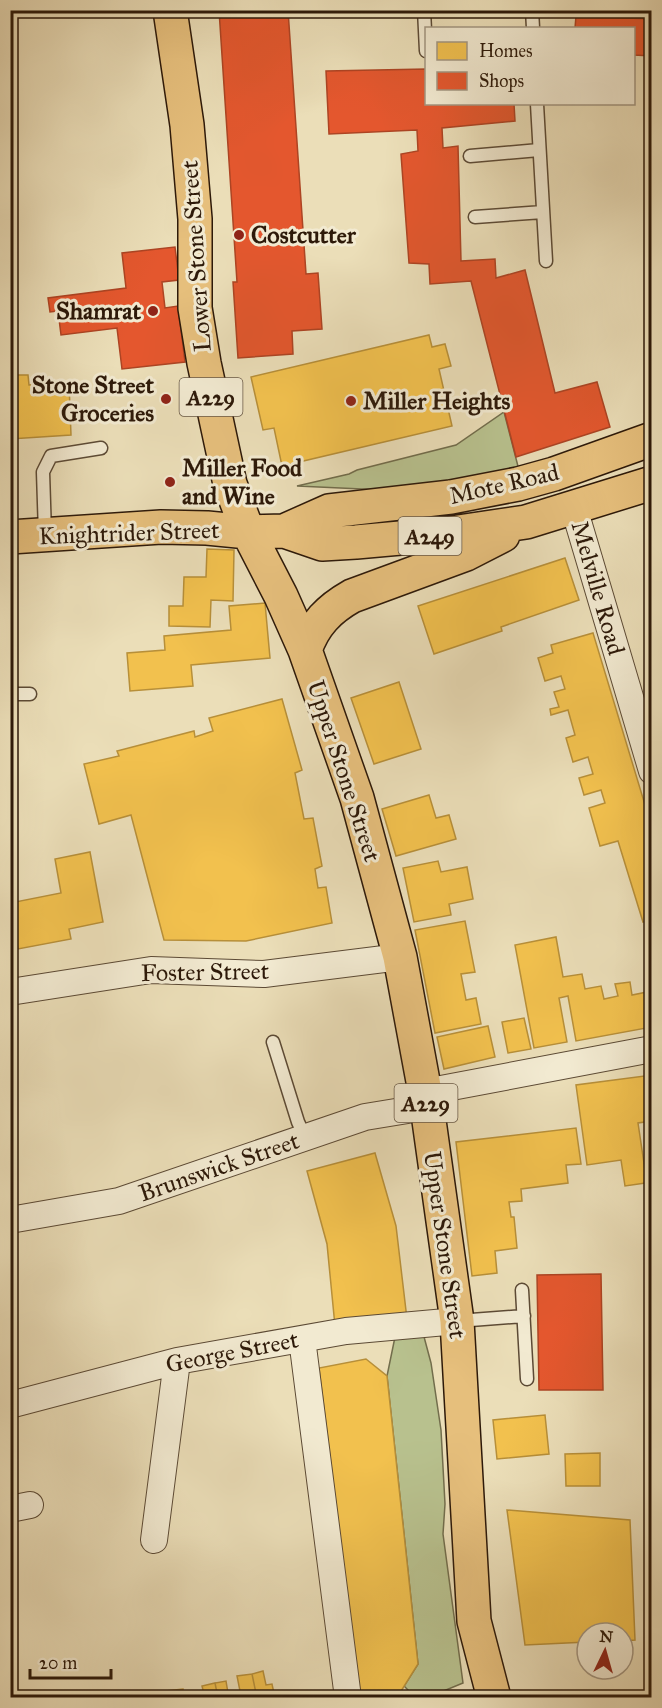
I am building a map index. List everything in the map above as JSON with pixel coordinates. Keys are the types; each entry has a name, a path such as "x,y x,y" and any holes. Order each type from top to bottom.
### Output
{"highway":[{"name":"Lower Stone Street","path":"177,15 195,219 195,308 204,363 230,484 248,532"},
{"name":"Mote Road","path":"284,531 329,511 451,497 518,484 554,474 651,439"},
{"name":"Mote Road","path":"248,532 284,531 322,544 445,534 526,522 651,483"},
{"name":"A249","path":"304,650 311,632 336,606 352,596 466,554 526,522"},
{"name":"Knightrider Street","path":"10,537 161,527 248,532"},
{"name":"Upper Stone Street","path":"248,532 281,596 304,650 357,798 400,957 425,1100 457,1321 474,1622 494,1698"}],"street":[{"name":"Melville Road","path":"574,508 651,771"},
{"name":"Foster Street","path":"10,992 151,969 264,974 400,957"},
{"name":"Brunswick Street","path":"10,1220 119,1201 305,1137 425,1100 651,1049"},
{"name":"George Street","path":"10,1405 177,1361 346,1331 457,1321"},
{"path":"302,1339 348,1698"},
{"path":"154,1540 177,1361"}],"lane":[{"path":"424,10 425,30"},
{"path":"532,10 533,27"},
{"path":"537,105 546,261"},
{"path":"470,156 539,150"},
{"path":"475,217 543,212"},
{"path":"45,535 44,472 51,456 101,448"},
{"path":"10,694 30,694"},
{"path":"273,1042 298,1122 305,1137"},
{"path":"522,1290 527,1379"},
{"path":"457,1321 524,1316"}],"green space":[{"path":"504,412 521,478 427,492 297,486 456,445"},
{"path":"423,1333 431,1363 441,1430 445,1504 443,1534 463,1683 429,1697 415,1697 404,1686 418,1664 387,1376 395,1337"}],"building: Homes":[{"name":"Miller Heights","path":"429,335 432,347 445,344 451,366 439,369 452,426 282,466 274,428 263,430 251,377"},
{"path":"15,375 28,375 29,385 69,383 71,435 10,439 10,387 15,387"},
{"path":"207,549 234,550 233,601 211,600 210,627 169,626 169,606 183,606 184,577 206,577"},
{"path":"565,558 579,600 501,627 502,631 434,654 418,606"},
{"path":"265,603 270,658 191,665 193,686 130,691 127,653 165,650 164,636 231,630 229,606"},
{"path":"593,633 652,828 652,920 643,922 618,841 600,846 589,808 605,803 601,790 584,795 579,778 593,774 588,757 573,762 566,738 575,735 568,710 551,715 550,709 559,707 554,692 565,689 561,676 545,681 538,658 553,653 551,645"},
{"path":"399,682 421,749 374,764 351,698"},
{"path":"282,699 302,770 295,773 304,819 313,818 322,866 315,869 318,888 326,887 332,923 246,941 164,940 131,815 99,824 84,764 119,756 117,751 194,731 195,737 213,731 209,718"},
{"path":"429,795 436,818 449,815 456,839 396,856 382,809"},
{"path":"90,852 103,922 69,929 71,939 18,949 15,936 11,937 10,933 10,903 61,893 55,859"},
{"path":"438,861 441,872 467,867 473,899 449,904 451,915 414,922 403,868"},
{"path":"465,921 475,972 461,974 466,1000 476,998 481,1024 435,1033 415,930"},
{"path":"556,937 563,977 582,974 585,989 601,986 604,999 618,996 615,984 630,982 632,995 652,991 652,1027 576,1041 568,996 559,998 567,1042 534,1048 515,945"},
{"path":"524,1018 531,1049 508,1053 502,1022"},
{"path":"488,1026 495,1057 444,1069 437,1037"},
{"path":"652,1075 652,1121 638,1123 645,1170 652,1169 652,1182 625,1186 621,1160 587,1165 576,1085"},
{"path":"576,1128 581,1164 566,1165 568,1183 521,1189 522,1201 509,1202 511,1217 514,1217 517,1248 495,1251 497,1273 472,1276 456,1142"},
{"path":"375,1153 396,1226 407,1319 335,1326 327,1244 307,1171"},
{"path":"366,1359 387,1376 418,1664 398,1696 387,1698 360,1698 319,1368"},
{"path":"545,1415 549,1454 497,1459 493,1420"},
{"path":"600,1453 600,1486 566,1486 565,1454"},
{"path":"507,1510 630,1520 634,1621 575,1621 575,1643 525,1645"},
{"path":"263,1671 266,1685 272,1684 275,1698 257,1698 252,1674"},
{"path":"252,1674 257,1698 234,1698 233,1692 240,1691 237,1676"},
{"path":"226,1681 228,1693 233,1692 234,1698 218,1698 215,1683"},
{"path":"215,1683 218,1698 205,1698 202,1686"},
{"path":"183,1689 184,1698 167,1698 166,1691"}],"building: Shops":[{"path":"219,10 288,10 306,274 318,273 322,329 292,331 293,354 238,358 233,282 237,282"},
{"path":"576,16 652,19 652,56 635,55 635,27 575,27"},
{"path":"425,69 425,105 514,105 515,121 442,128 443,148 458,146 461,261 495,259 496,278 525,270 555,393 597,382 610,427 516,457 471,281 430,284 429,264 409,263 401,154 418,151 417,130 329,134 326,71"},
{"path":"175,247 179,280 162,282 165,308 178,306 185,362 122,369 117,328 61,335 58,311 50,312 48,298 126,288 122,253"},
{"path":"601,1274 603,1390 539,1390 537,1275"}],"place":[{"name":"Costcutter","path":"239,235"},
{"name":"Shamrat","path":"153,311"},
{"name":"Stone Street Groceries","path":"166,399"},
{"name":"Miller Heights","path":"351,401"},
{"name":"Miller Food and Wine","path":"170,482"}]}
